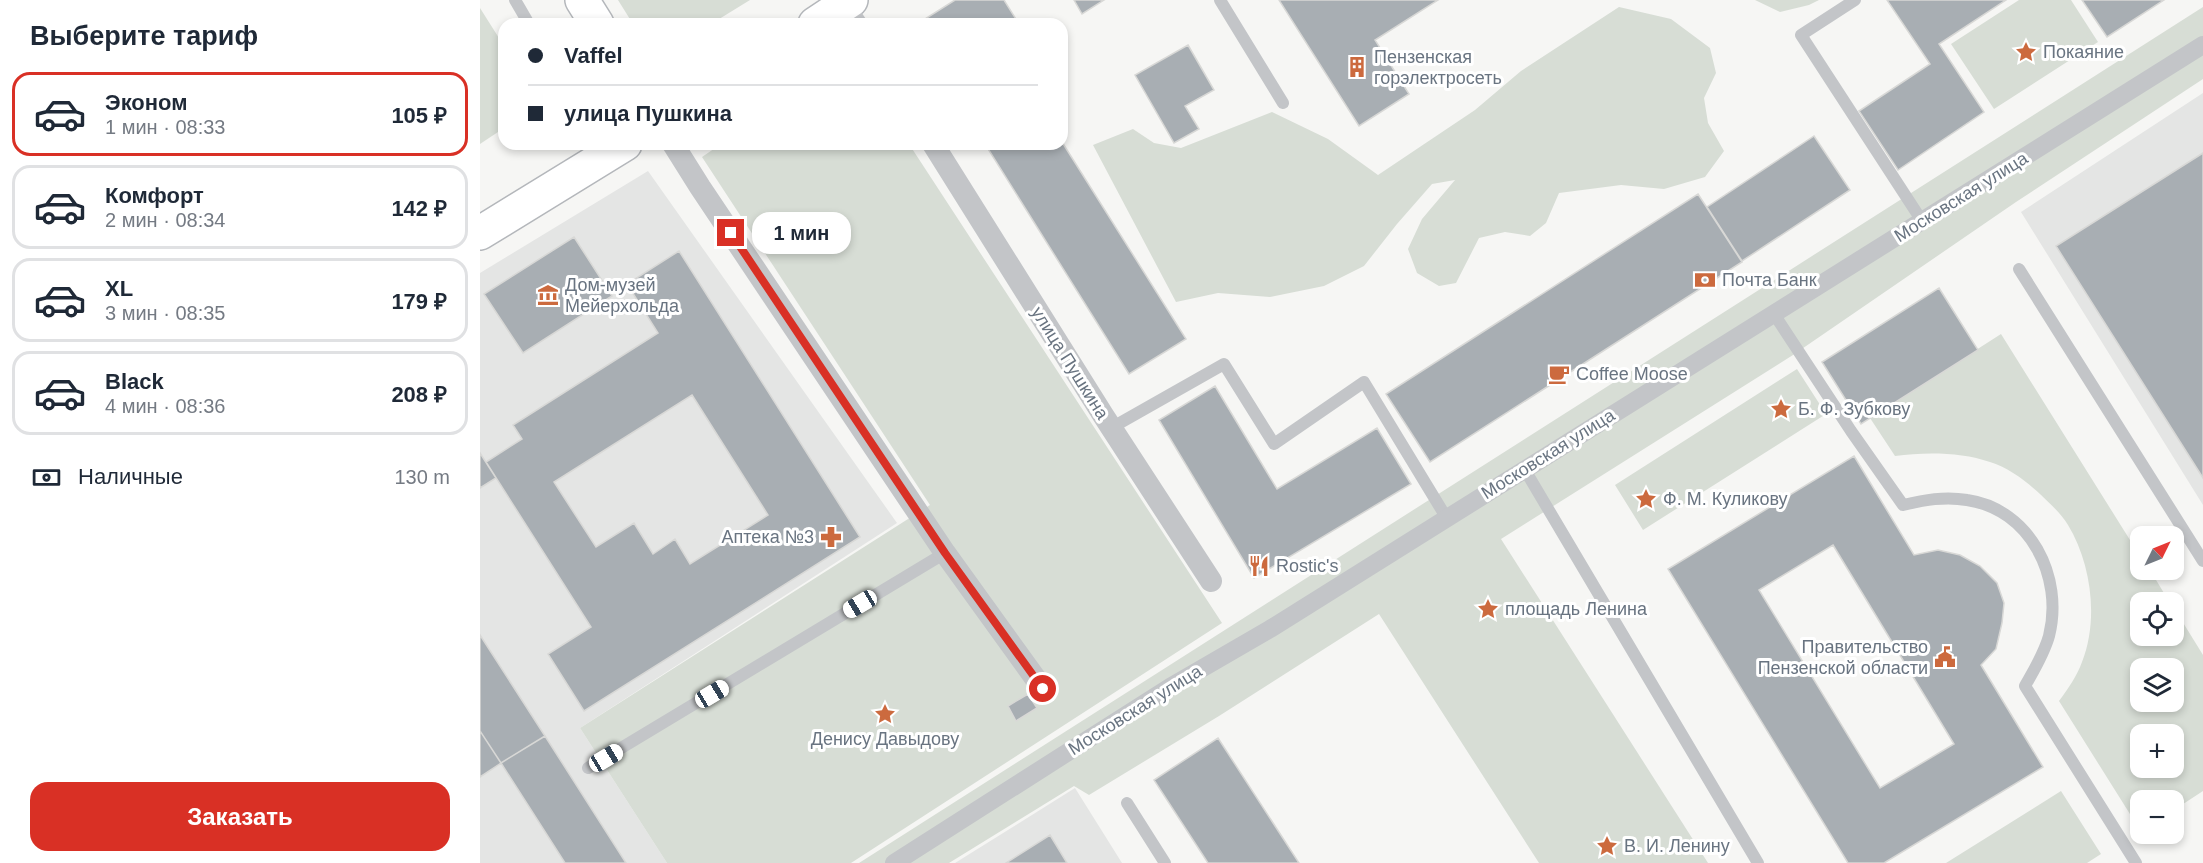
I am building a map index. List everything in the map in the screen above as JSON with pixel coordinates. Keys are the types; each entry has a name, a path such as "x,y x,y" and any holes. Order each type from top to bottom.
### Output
{"main road":[{"path":"582,0 593,18"},
{"path":"827,18 848,7"},
{"path":"480,232 614,150"}],"street":[{"name":"Московская улица","path":"894,863 1170,687 1270,629 2203,45"},
{"path":"677,150 945,553 1043,689"},
{"name":"улица Пушкина","path":"937,150 1111,428 1211,581"}],"lane":[{"path":"515,0 526,18"},
{"path":"1220,0 1283,103"},
{"path":"1855,0 1801,35 1922,221"},
{"path":"2019,269 2203,561"},
{"path":"1774,314 1903,505 1927,499 1948,498 1987,504 2016,522 2037,547 2050,583 2052,620 2042,654 2025,686 2136,863"},
{"path":"1111,428 1224,364 1274,444 1364,382 1446,517"},
{"path":"1525,470 1758,863"},
{"path":"588,768 945,553"},
{"path":"1127,802 1165,863"}],"shaded area":[{"path":"618,0 750,0 721,18 629,18"},
{"path":"1755,0 1819,0 1809,5 1780,12"},
{"path":"2019,0 2071,0 2098,42 1994,109 1951,44"},
{"path":"1619,7 1671,19 1710,48 1716,73 1704,98 1708,123 1724,151 1705,177 1664,189 1621,185 1559,193 1546,223 1530,236 1505,232 1479,238 1456,283 1439,286 1417,273 1408,249 1422,219 1455,180 1432,184 1364,266 1324,286 1270,297 1218,293 1176,302 1093,145 1133,129 1154,143 1181,148 1272,112 1328,139 1378,175 1475,110 1521,71"},
{"path":"2203,7 2203,79 2016,202 1793,355 1501,539 1708,863 1539,863 1379,614 1219,716 1089,795 1074,786 949,863 859,863"},
{"path":"480,8 498,36 498,132 480,144"},
{"path":"2203,93 2203,505 2021,212"},
{"path":"712,150 913,150 1222,623 851,863 667,863 580,728 930,505 702,157"},
{"path":"648,171 897,523 580,728 667,863 480,863 480,273"},
{"path":"2001,334 2130,540 2130,580 2156,580 2163,592 2130,592 2130,646 2184,646 2184,624 2203,655 2203,791 2184,803 2184,790 2130,790 2130,814 2059,701 2082,662 2090,628 2091,610 2087,574 2082,556 2068,525 2058,512 2023,480 1997,464 1955,455 1895,456 1870,418"},
{"path":"1797,369 1826,414 1643,530 1615,485"},
{"path":"1075,788 1122,863 955,863"},
{"path":"2061,791 2101,854 2087,863 1946,863"}],"building":[{"path":"955,0 1004,0 1015,18 926,18"},
{"path":"1074,0 1104,0 1082,14"},
{"name":"Пензенская горэлектросеть","path":"1279,0 1438,0 1375,40 1409,94 1359,126"},
{"path":"1887,0 2006,0 1939,44 1984,112 1898,170 1859,111 1930,64"},
{"path":"2082,0 2164,0 2107,37"},
{"path":"1188,45 1214,90 1185,106 1199,129 1174,143 1135,75"},
{"path":"1814,136 1850,190 1742,261 1707,207"},
{"path":"989,150 1067,150 1186,339 1129,374"},
{"path":"2203,153 2203,478 2056,246"},
{"path":"1698,194 1742,262 1430,462 1386,394"},
{"name":"Дом-музей Мейерхольда","path":"574,237 612,296 523,353 484,294"},
{"path":"679,251 860,537 584,711 548,654 591,627 486,462 522,439 513,425 658,333 627,284","holes":["692,395 768,515 690,564 675,539 653,554 634,523 596,547 554,482"]},
{"path":"1939,288 1978,350 1861,424 1822,362"},
{"path":"1215,386 1277,489 1377,428 1411,484 1254,578 1159,420"},
{"path":"480,453 496,478 480,488"},
{"name":"Правительство Пензенской области","path":"1854,456 1914,555 1938,550 1960,555 1980,566 1997,583 2004,603 2002,623 1996,649 1981,665 2043,767 1884,863 1848,863 1668,569","holes":["1833,545 1954,744 1880,788 1759,590"]},
{"path":"480,635 545,736 501,763 480,731"},
{"path":"1028,694 1037,708 1016,721 1008,706"},
{"path":"480,731 501,763 480,777"},
{"path":"545,736 626,863 565,863 501,763"},
{"path":"1218,738 1299,863 1208,863 1154,780"},
{"path":"1050,835 1067,863 1006,863"}],"place":[{"name":"Покаяние","path":"2026,52"},
{"name":"Пензенская горэлектросеть","path":"1357,67"},
{"name":"Почта Банк","path":"1705,280"},
{"name":"Дом-музей Мейерхольда","path":"548,295"},
{"name":"Coffee Moose","path":"1559,374"},
{"name":"Б. Ф. Зубкову","path":"1781,409"},
{"name":"Ф. М. Куликову","path":"1646,499"},
{"name":"Аптека №3","path":"831,537"},
{"name":"Rostic's","path":"1259,566"},
{"name":"площадь Ленина","path":"1488,609"},
{"name":"Правительство Пензенской области","path":"1945,657"},
{"name":"Денису Давыдову","path":"885,714"},
{"name":"В. И. Ленину","path":"1607,846"}],"route":[{"path":"731,233 945,553 1043,689"}]}
